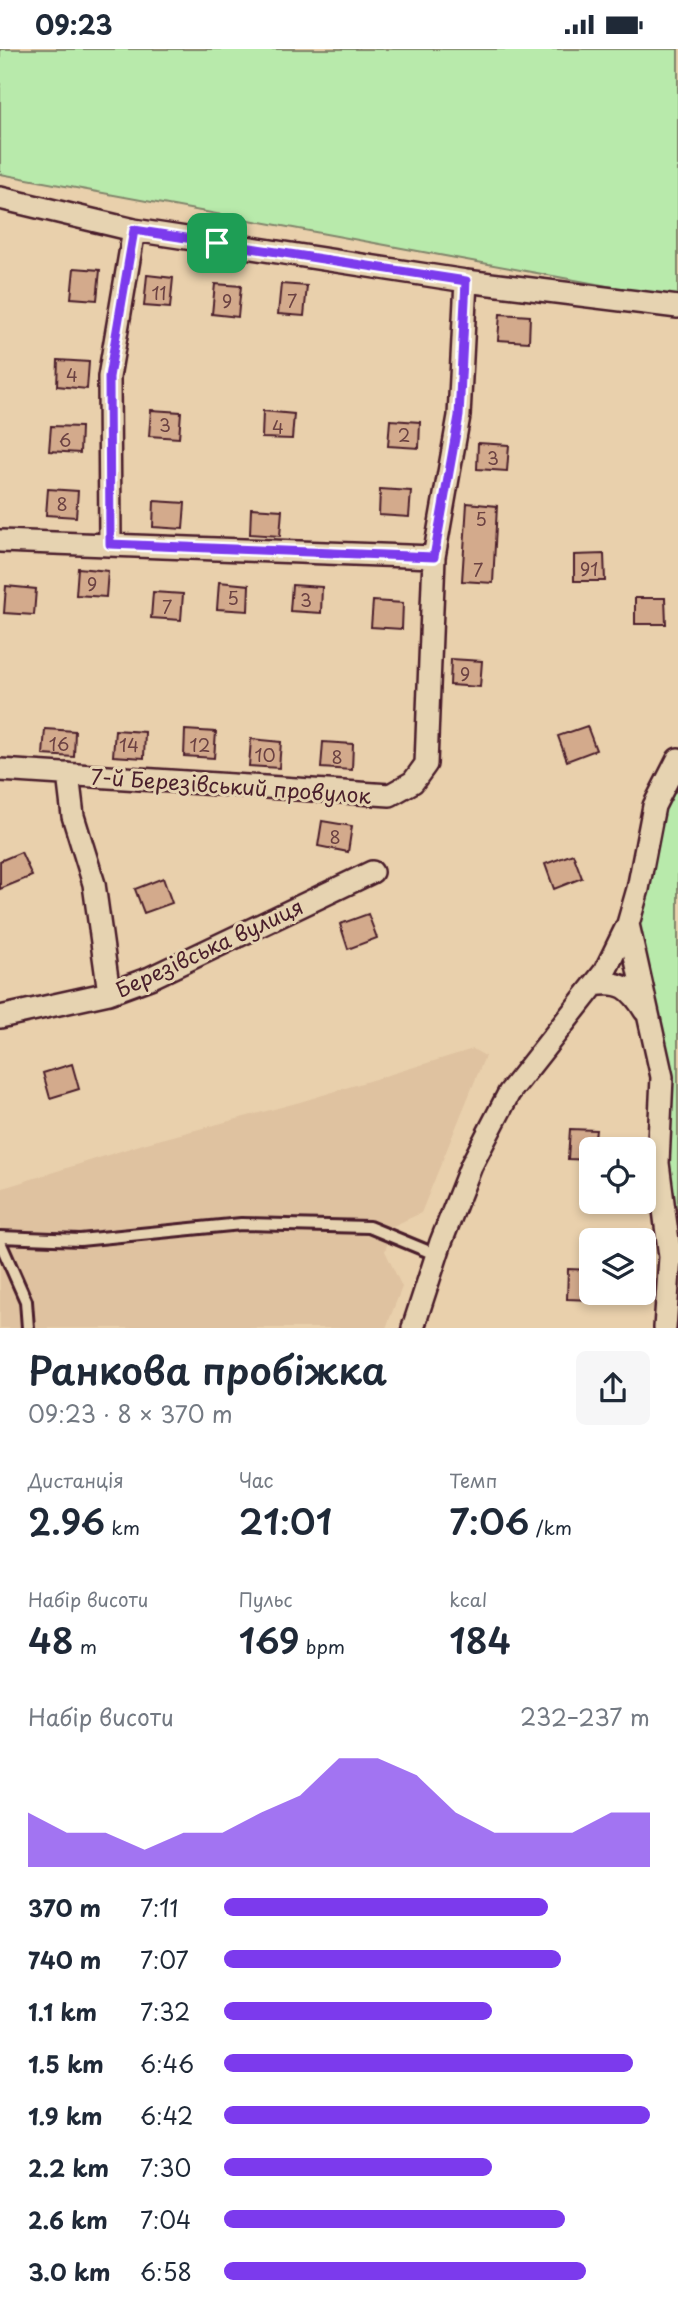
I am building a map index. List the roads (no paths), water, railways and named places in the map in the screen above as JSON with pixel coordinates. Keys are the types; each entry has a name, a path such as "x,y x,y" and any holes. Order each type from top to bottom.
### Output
{"street":[{"path":"0,198 134,230 466,281 678,307"},
{"path":"110,544 109,377 134,230"},
{"name":"7-й Березівський провулок","path":"0,770 390,795 413,782 426,764 434,557 459,416 466,281"},
{"path":"0,541 434,557"},
{"path":"413,1328 471,1166 509,1093 594,985 628,924 638,889 654,806 678,759"},
{"path":"68,774 74,816 94,884 109,993"},
{"name":"Березівська вулиця","path":"0,1017 109,993 150,978 372,872"},
{"path":"628,924 663,1077 658,1163 670,1257 665,1328"},
{"path":"594,985 613,982 623,985 639,1001 649,1017"}],"lane":[{"path":"28,1328 26,1301 0,1239 79,1240 241,1224 369,1227 437,1255"}]}
